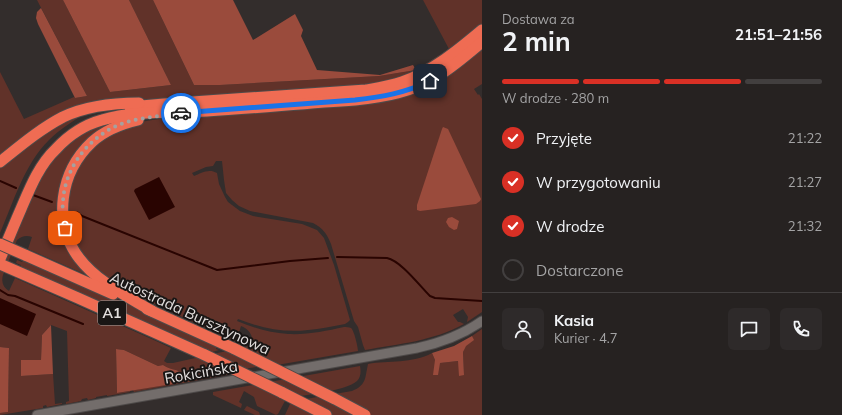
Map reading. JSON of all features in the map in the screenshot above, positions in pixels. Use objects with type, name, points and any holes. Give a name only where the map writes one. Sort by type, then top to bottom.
[{"type":"highway","points":[[0,240],[34,164],[48,145],[63,132],[85,119],[123,108],[366,90],[391,86],[432,68],[454,53],[482,30]]},
{"type":"highway","points":[[152,311],[98,277],[77,256],[67,236],[63,216],[63,200],[66,182],[73,166],[81,154],[93,141],[110,129],[123,124],[156,116],[378,98],[393,95],[414,88],[438,76],[457,63],[482,42]]},
{"type":"highway","points":[[0,162],[36,134],[50,125],[73,114],[91,108],[128,103],[164,104]]},
{"type":"highway","points":[[0,259],[35,178],[52,152],[71,136],[100,120],[118,116],[158,112],[206,111]]},
{"type":"highway","name":"Autostrada Bursztynowa","points":[[0,244],[235,349],[365,415]]},
{"type":"highway","name":"A1","points":[[0,264],[143,326],[326,415]]},
{"type":"main road","name":"Rokicińska","points":[[37,415],[432,345],[464,332],[482,321]]},
{"type":"shaded area","points":[[37,0],[63,0],[110,92],[171,85],[129,0],[153,0],[194,85],[220,85],[379,76],[416,70],[449,49],[423,0],[482,0],[482,24],[444,56],[411,75],[371,85],[93,104],[0,156],[0,72],[24,119],[74,97],[87,96]]},
{"type":"shaded area","points":[[63,0],[129,0],[171,85],[110,92]]},
{"type":"shaded area","points":[[153,0],[233,0],[253,40],[295,14],[303,30],[301,36],[317,70],[380,75],[413,65],[416,70],[379,76],[220,85],[194,85]]},
{"type":"shaded area","points":[[41,8],[87,96],[75,98],[38,24],[36,18],[37,12]]},
{"type":"shaded area","points":[[482,47],[482,84],[474,89],[482,99],[482,312],[467,322],[468,317],[463,309],[453,315],[458,322],[464,324],[452,330],[416,341],[365,350],[358,327],[354,321],[328,237],[313,223],[250,211],[239,206],[226,193],[222,161],[216,161],[213,166],[206,167],[192,173],[194,176],[208,171],[217,173],[219,184],[228,202],[240,211],[253,216],[302,224],[317,230],[324,238],[334,265],[350,320],[345,324],[299,331],[273,329],[238,319],[237,321],[262,330],[288,334],[309,333],[349,327],[351,328],[357,342],[358,351],[271,366],[248,368],[226,375],[134,392],[133,390],[190,381],[178,371],[163,365],[158,366],[124,350],[116,349],[117,393],[130,392],[96,397],[88,400],[87,398],[82,399],[81,401],[66,404],[66,402],[69,401],[67,331],[51,325],[42,335],[41,360],[21,360],[21,376],[53,374],[55,404],[62,404],[47,407],[46,405],[43,406],[43,408],[0,415],[0,413],[8,412],[9,348],[0,347],[0,267],[42,172],[52,158],[74,137],[100,125],[127,119],[102,131],[84,146],[68,171],[63,185],[60,199],[62,229],[73,257],[89,276],[28,249],[32,237],[26,236],[17,240],[3,275],[3,284],[9,291],[15,278],[156,341],[171,348],[164,361],[167,363],[173,363],[249,346],[252,342],[252,336],[249,331],[241,326],[236,342],[126,291],[102,277],[95,271],[82,256],[73,239],[68,220],[67,201],[70,183],[77,165],[88,150],[104,137],[120,128],[146,121],[174,117],[372,102],[394,98],[415,91],[436,81],[459,66]]},
{"type":"shaded area","points":[[86,113],[58,132],[40,150],[20,184],[0,233],[0,166],[56,125]]},
{"type":"shaded area","points":[[443,127],[448,129],[481,199],[476,204],[420,211],[417,210],[417,205]]},
{"type":"shaded area","points":[[159,177],[175,207],[149,220],[134,191],[135,189]]},
{"type":"shaded area","points":[[452,217],[459,221],[457,229],[454,230],[449,227],[446,222],[448,218]]},
{"type":"shaded area","points":[[24,259],[217,345],[216,349],[219,350],[209,353],[19,268],[21,265],[16,263],[17,260],[22,262]]},
{"type":"shaded area","points":[[0,298],[36,314],[27,336],[0,324]]},
{"type":"shaded area","points":[[51,325],[53,374],[21,376],[21,360],[41,360],[42,335]]},
{"type":"shaded area","points":[[482,329],[482,415],[285,415],[290,404],[294,401],[357,389],[366,377],[368,364],[417,359],[432,353],[435,360],[439,363],[458,361],[464,375],[463,352],[465,346],[473,340],[472,336]]},
{"type":"shaded area","points":[[472,336],[474,340],[466,346],[463,352],[464,375],[459,376],[458,361],[440,363],[438,375],[433,375],[435,360],[432,353],[454,346]]},
{"type":"shaded area","points":[[0,347],[9,348],[8,412],[0,413]]},
{"type":"shaded area","points":[[116,349],[124,350],[158,366],[163,365],[178,371],[191,381],[117,393]]},
{"type":"shaded area","points":[[360,366],[361,372],[359,378],[352,384],[335,390],[288,398],[276,415],[257,406],[254,397],[244,391],[239,402],[242,404],[241,408],[213,395],[213,392]]},
{"type":"shaded area","points":[[247,406],[259,412],[260,415],[255,415],[244,410]]},
{"type":"waterway","points":[[0,181],[16,188]]},
{"type":"waterway","points":[[33,195],[52,202]]},
{"type":"waterway","points":[[77,212],[82,216],[217,270],[328,258]]},
{"type":"waterway","points":[[337,257],[387,258],[404,268],[430,296],[435,298],[482,301]]},
{"type":"waterway","points":[[0,290],[8,295],[15,296],[83,324]]},
{"type":"way so far","points":[[65,228],[63,200],[66,182],[73,166],[81,154],[93,141],[110,129],[123,124],[156,116],[181,113]]},
{"type":"route","points":[[181,113],[378,98],[414,88],[430,81]]}]
